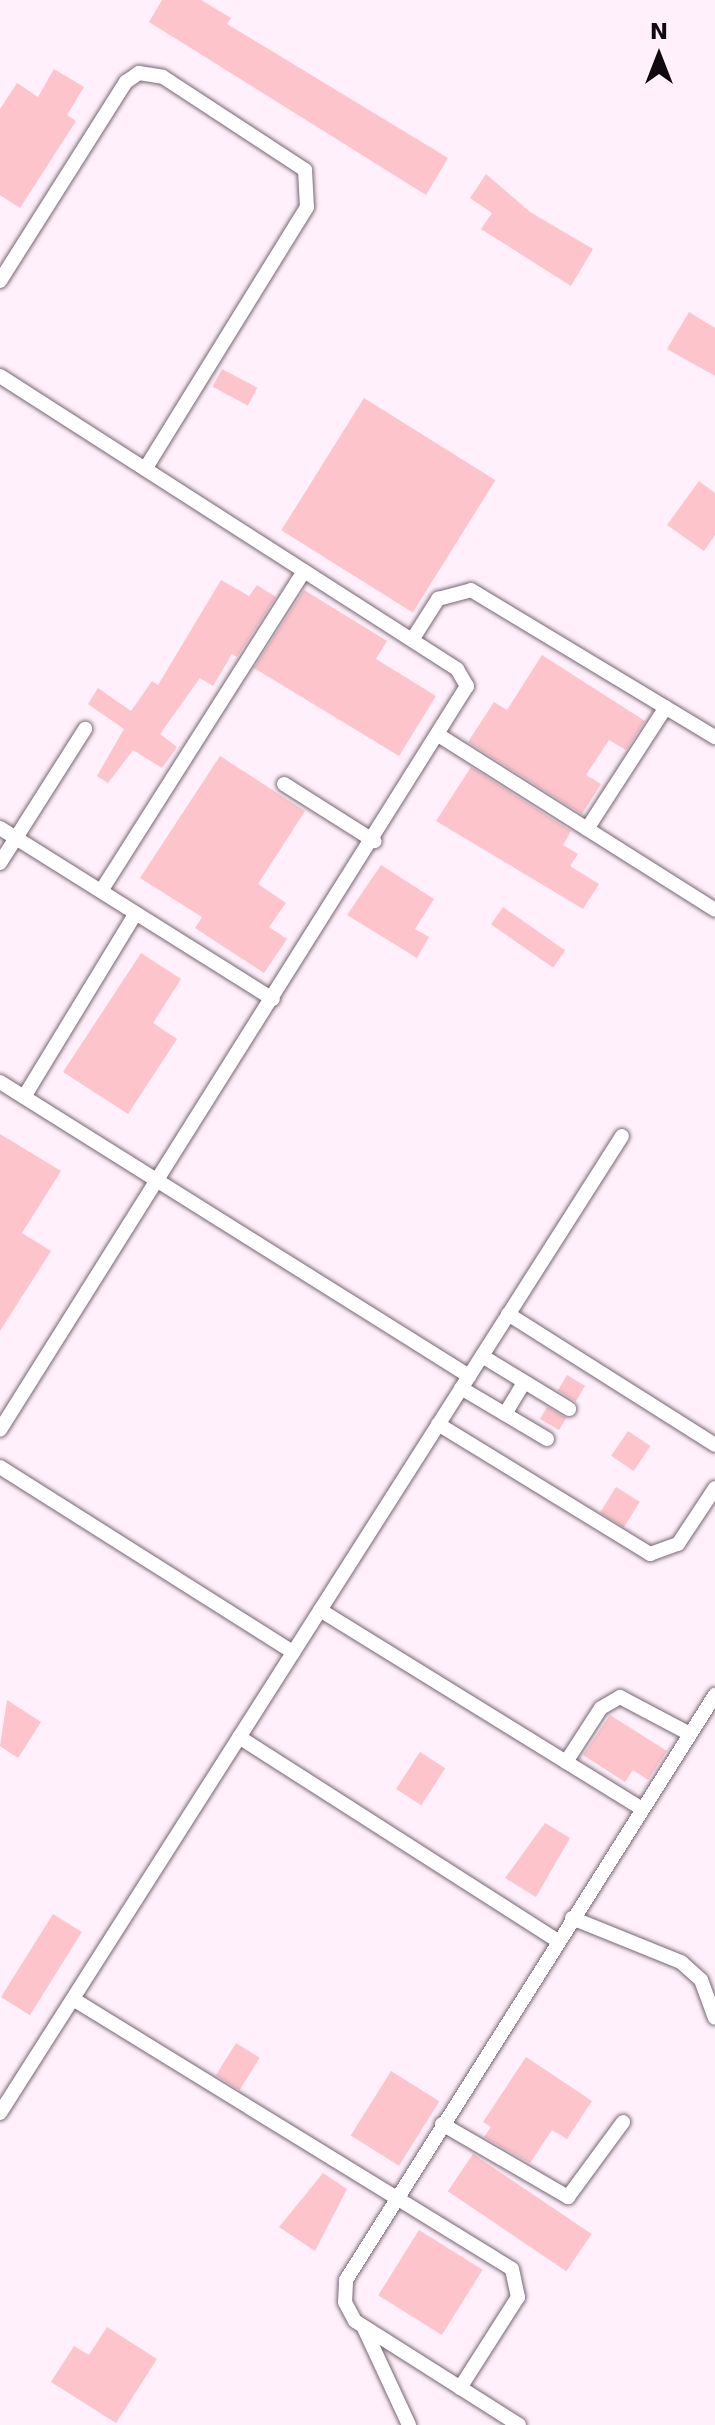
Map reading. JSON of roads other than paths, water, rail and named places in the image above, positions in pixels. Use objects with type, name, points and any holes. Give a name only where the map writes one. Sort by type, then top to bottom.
[{"type":"lane","points":[[0,281],[126,82],[139,73],[163,77],[305,170],[307,207],[145,469]]},
{"type":"lane","points":[[0,376],[457,669],[467,686],[440,736],[0,1430]]},
{"type":"lane","points":[[101,891],[304,571]]},
{"type":"lane","points":[[412,640],[438,599],[471,590],[715,737]]},
{"type":"lane","points":[[587,829],[666,707]]},
{"type":"lane","points":[[0,863],[85,729]]},
{"type":"lane","points":[[440,736],[715,910]]},
{"type":"lane","points":[[284,784],[374,841]]},
{"type":"lane","points":[[0,828],[273,999]]},
{"type":"lane","points":[[24,1097],[136,913]]},
{"type":"lane","points":[[0,1082],[158,1181],[547,1439]]},
{"type":"lane","points":[[0,2113],[622,1136]]},
{"type":"lane","points":[[508,1314],[715,1445]]},
{"type":"lane","points":[[482,1356],[569,1409]]},
{"type":"lane","points":[[505,1414],[524,1382]]},
{"type":"lane","points":[[438,1424],[650,1554],[678,1544],[715,1488]]},
{"type":"lane","points":[[0,1467],[293,1652]]},
{"type":"lane","points":[[320,1610],[642,1809]]},
{"type":"lane","points":[[519,2425],[364,2328],[349,2312],[346,2280],[557,1940],[715,1695]]},
{"type":"lane","points":[[566,1762],[601,1708],[620,1697],[690,1734]]},
{"type":"lane","points":[[239,1737],[557,1940]]},
{"type":"lane","points":[[572,1918],[681,1962],[701,1980],[715,2018]]},
{"type":"lane","points":[[73,1999],[512,2269],[520,2283],[518,2297],[460,2388]]},
{"type":"lane","points":[[442,2124],[568,2197],[623,2122]]},
{"type":"lane","points":[[364,2328],[409,2425]]}]
